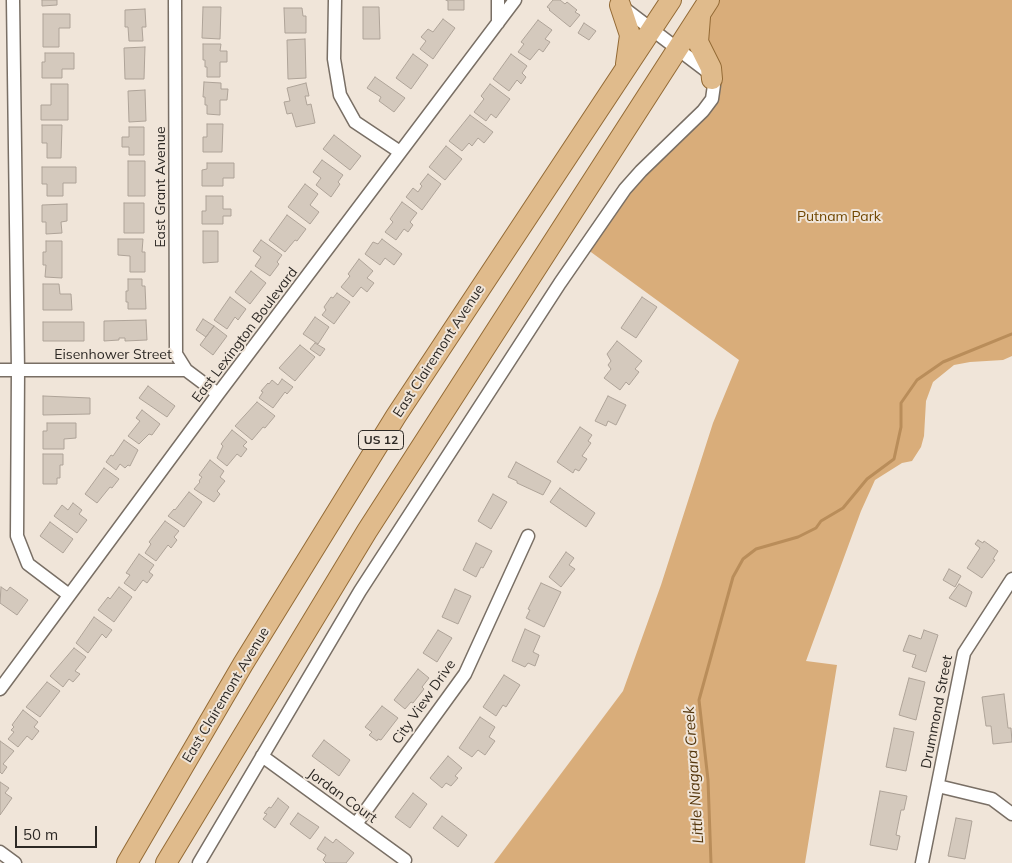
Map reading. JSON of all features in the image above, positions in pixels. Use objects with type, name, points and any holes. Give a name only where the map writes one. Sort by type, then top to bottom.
[{"type":"main road","name":"East Clairemont Avenue","points":[[127,863],[243,664],[396,416],[670,0]]},
{"type":"main road","points":[[617,3],[630,35],[626,68]]},
{"type":"main road","points":[[705,6],[698,42],[710,68],[712,79]]},
{"type":"main road","name":"US 12","points":[[166,863],[367,531],[705,6]]},
{"type":"street","points":[[13,0],[18,370],[17,536],[28,564],[69,596]]},
{"type":"street","name":"East Grant Avenue","points":[[175,0],[176,354],[186,370]]},
{"type":"street","points":[[335,0],[334,60],[340,95],[355,122],[400,152]]},
{"type":"street","points":[[498,0],[498,23]]},
{"type":"street","name":"East Lexington Boulevard","points":[[0,689],[218,394],[515,0]]},
{"type":"street","points":[[199,863],[332,638],[404,521],[560,283],[625,189],[708,105],[714,92],[712,79],[708,72],[617,3]]},
{"type":"street","name":"Eisenhower Street","points":[[0,370],[186,370],[218,394]]},
{"type":"street","name":"City View Drive","points":[[356,824],[464,674],[528,536]]},
{"type":"street","name":"Drummond Street","points":[[922,863],[964,653],[1012,579]]},
{"type":"street","name":"Jordan Court","points":[[262,756],[405,860]]},
{"type":"street","points":[[938,786],[992,799],[1012,814]]},
{"type":"street","points":[[0,852],[15,863]]},
{"type":"green space","name":"Putnam Park","points":[[710,0],[1012,0],[1012,356],[1003,360],[954,365],[933,382],[926,401],[924,436],[921,447],[912,461],[902,463],[875,480],[861,511],[806,661],[837,665],[805,863],[494,863],[623,691],[661,585],[713,423],[739,360],[584,247],[609,210],[712,99],[698,42]]},
{"type":"building","points":[[42,0],[57,0],[57,5],[42,6]]},
{"type":"building","points":[[446,0],[464,0],[464,10],[448,10],[448,1]]},
{"type":"building","points":[[553,0],[560,0],[565,4],[567,2],[577,10],[575,12],[580,15],[570,27],[547,7]]},
{"type":"building","points":[[203,7],[221,7],[220,39],[202,38]]},
{"type":"building","points":[[363,7],[379,7],[380,39],[363,39]]},
{"type":"building","points":[[284,8],[302,8],[303,16],[306,16],[306,33],[285,33]]},
{"type":"building","points":[[145,9],[146,27],[142,27],[143,41],[129,41],[128,27],[125,27],[125,10]]},
{"type":"building","points":[[43,14],[70,14],[70,28],[59,28],[59,47],[43,47]]},
{"type":"building","points":[[443,19],[455,28],[433,59],[420,49],[426,41],[421,37],[428,29],[433,32]]},
{"type":"building","points":[[538,20],[552,30],[545,39],[550,42],[543,52],[539,49],[530,60],[518,52],[524,44],[521,42]]},
{"type":"building","points":[[584,23],[596,31],[589,40],[578,33]]},
{"type":"building","points":[[305,39],[306,78],[288,79],[287,40]]},
{"type":"building","points":[[203,44],[221,44],[220,51],[227,51],[227,62],[220,62],[220,77],[207,77],[207,67],[205,67],[205,60],[203,60]]},
{"type":"building","points":[[145,47],[144,79],[125,79],[124,48]]},
{"type":"building","points":[[45,53],[74,53],[74,69],[62,69],[62,78],[42,78],[42,62],[45,62]]},
{"type":"building","points":[[413,54],[428,65],[411,89],[396,78]]},
{"type":"building","points":[[511,54],[527,66],[522,73],[526,77],[521,84],[517,80],[509,91],[493,79]]},
{"type":"building","points":[[375,77],[405,98],[394,112],[379,101],[381,97],[367,88]]},
{"type":"building","points":[[204,82],[221,83],[221,89],[228,89],[227,100],[220,100],[220,115],[207,114],[207,105],[205,105],[205,97],[203,97]]},
{"type":"building","points":[[306,83],[309,96],[305,96],[307,105],[311,104],[315,123],[296,127],[292,113],[287,114],[284,102],[290,101],[287,88]]},
{"type":"building","points":[[51,84],[68,84],[68,120],[41,120],[41,105],[51,105]]},
{"type":"building","points":[[490,84],[510,99],[496,118],[491,114],[486,121],[474,112],[484,99],[481,96]]},
{"type":"building","points":[[145,90],[146,121],[129,122],[128,91]]},
{"type":"building","points":[[470,115],[493,132],[484,143],[478,138],[472,146],[469,143],[462,151],[449,141]]},
{"type":"building","points":[[207,124],[223,124],[222,152],[203,152],[203,137],[207,137]]},
{"type":"building","points":[[42,125],[62,125],[61,158],[47,158],[47,143],[42,143]]},
{"type":"building","points":[[129,127],[144,127],[144,155],[129,155],[129,147],[122,147],[122,137],[129,137]]},
{"type":"building","points":[[334,135],[361,156],[350,170],[323,149]]},
{"type":"building","points":[[446,146],[462,159],[445,180],[429,167]]},
{"type":"building","points":[[322,160],[343,175],[338,182],[340,184],[331,197],[316,185],[321,178],[313,172]]},
{"type":"building","points":[[128,161],[145,161],[145,196],[128,196]]},
{"type":"building","points":[[207,163],[234,163],[234,178],[223,178],[223,186],[202,186],[202,170],[207,169]]},
{"type":"building","points":[[42,167],[76,167],[76,183],[63,183],[63,196],[47,196],[47,184],[42,184]]},
{"type":"building","points":[[428,174],[441,184],[422,210],[406,197],[413,188],[418,192],[422,186],[420,184]]},
{"type":"building","points":[[305,184],[318,194],[310,205],[319,212],[310,224],[288,207]]},
{"type":"building","points":[[206,196],[223,196],[223,209],[231,209],[231,216],[223,216],[223,224],[202,224],[202,211],[206,211]]},
{"type":"building","points":[[402,202],[417,213],[410,222],[413,225],[408,232],[404,229],[396,240],[385,232],[393,222],[390,219]]},
{"type":"building","points":[[124,203],[144,203],[144,233],[124,233]]},
{"type":"building","points":[[67,204],[67,221],[61,222],[62,233],[46,234],[46,222],[42,222],[42,205]]},
{"type":"building","points":[[287,215],[306,229],[285,252],[269,240]]},
{"type":"building","points":[[203,231],[218,231],[218,262],[203,263]]},
{"type":"building","points":[[118,239],[143,239],[142,252],[145,252],[145,272],[130,272],[130,256],[118,255]]},
{"type":"building","points":[[382,239],[402,254],[394,265],[385,258],[380,265],[365,254],[373,242],[378,244]]},
{"type":"building","points":[[261,240],[282,255],[277,262],[279,264],[270,276],[255,266],[261,257],[253,251]]},
{"type":"building","points":[[46,241],[62,241],[62,278],[45,277],[46,265],[43,265],[43,252],[46,252]]},
{"type":"building","points":[[359,259],[373,271],[367,278],[374,283],[367,292],[361,287],[353,297],[341,287],[350,276],[348,274]]},
{"type":"building","points":[[251,271],[266,283],[250,304],[235,292]]},
{"type":"building","points":[[128,279],[142,279],[142,286],[145,286],[146,309],[128,309],[126,291],[128,291]]},
{"type":"building","points":[[43,284],[59,284],[60,294],[71,294],[72,310],[43,310]]},
{"type":"building","points":[[337,293],[350,302],[334,324],[322,315],[326,310],[324,307],[331,297],[333,298]]},
{"type":"building","points":[[230,297],[246,309],[238,320],[235,317],[227,329],[214,320]]},
{"type":"building","points":[[642,297],[657,307],[636,338],[621,328]]},
{"type":"building","points":[[315,317],[329,327],[318,344],[303,334]]},
{"type":"building","points":[[203,319],[214,326],[206,337],[196,330]]},
{"type":"building","points":[[146,320],[147,340],[125,341],[125,338],[119,338],[119,340],[104,341],[104,321]]},
{"type":"building","points":[[43,322],[84,322],[84,341],[43,341]]},
{"type":"building","points":[[214,326],[227,336],[213,355],[200,345]]},
{"type":"building","points":[[617,341],[642,361],[635,369],[639,372],[629,385],[626,382],[620,390],[604,378],[611,369],[608,365],[611,361],[607,354]]},
{"type":"building","points":[[315,343],[325,349],[320,356],[310,349]]},
{"type":"building","points":[[300,345],[315,357],[295,381],[279,368]]},
{"type":"building","points":[[282,379],[293,387],[287,394],[285,392],[273,408],[259,398],[263,392],[261,391],[272,380],[278,385]]},
{"type":"building","points":[[148,386],[175,406],[167,417],[139,398]]},
{"type":"building","points":[[43,396],[90,398],[90,414],[43,415]]},
{"type":"building","points":[[608,396],[626,405],[616,425],[608,421],[606,426],[595,421]]},
{"type":"building","points":[[257,402],[275,416],[252,440],[235,426]]},
{"type":"building","points":[[142,410],[160,424],[152,435],[149,434],[139,444],[128,436],[140,421],[136,418]]},
{"type":"building","points":[[47,423],[76,423],[76,438],[64,439],[64,449],[43,449],[43,431],[47,431]]},
{"type":"building","points":[[580,427],[592,435],[588,441],[591,443],[582,456],[587,459],[579,471],[575,469],[573,473],[557,462]]},
{"type":"building","points":[[232,430],[247,442],[243,446],[247,449],[241,457],[237,454],[227,466],[217,458],[223,446],[221,444]]},
{"type":"building","points":[[124,440],[138,450],[130,466],[128,465],[125,468],[120,464],[116,470],[106,462],[111,455],[113,456]]},
{"type":"building","points":[[43,454],[63,454],[63,465],[60,465],[60,478],[57,478],[57,484],[43,484]]},
{"type":"building","points":[[210,460],[224,471],[220,477],[225,481],[217,491],[220,494],[214,502],[194,489],[202,477],[199,475]]},
{"type":"building","points":[[516,462],[551,481],[543,495],[508,477]]},
{"type":"building","points":[[104,468],[119,479],[97,503],[85,494]]},
{"type":"building","points":[[560,488],[595,513],[586,527],[550,502]]},
{"type":"building","points":[[189,492],[202,502],[184,527],[168,516]]},
{"type":"building","points":[[493,494],[507,502],[491,529],[478,521]]},
{"type":"building","points":[[73,503],[82,510],[79,514],[87,520],[77,533],[54,516],[62,505],[68,510]]},
{"type":"building","points":[[165,521],[179,531],[174,537],[177,540],[171,548],[168,545],[156,561],[145,553],[151,544],[149,542]]},
{"type":"building","points":[[50,522],[73,539],[63,553],[40,536]]},
{"type":"building","points":[[978,540],[983,543],[984,541],[998,551],[993,559],[995,560],[982,578],[967,568],[980,548],[975,544]]},
{"type":"building","points":[[476,543],[492,551],[476,577],[463,570]]},
{"type":"building","points":[[566,552],[574,558],[569,565],[575,569],[561,587],[549,577]]},
{"type":"building","points":[[139,554],[154,565],[149,572],[153,575],[147,583],[143,580],[135,591],[124,583],[130,575],[126,573]]},
{"type":"building","points":[[949,569],[961,576],[955,587],[943,580]]},
{"type":"building","points":[[541,583],[561,592],[544,627],[526,618],[530,610],[528,609]]},
{"type":"building","points":[[959,584],[972,592],[966,607],[949,598]]},
{"type":"building","points":[[1,587],[7,591],[10,587],[28,600],[17,615],[0,603]]},
{"type":"building","points":[[119,587],[132,597],[114,622],[98,610]]},
{"type":"building","points":[[455,589],[471,596],[458,624],[442,617]]},
{"type":"building","points":[[94,617],[112,630],[106,638],[102,634],[88,653],[76,643]]},
{"type":"building","points":[[525,629],[540,636],[533,652],[539,655],[535,666],[528,663],[525,667],[512,661]]},
{"type":"building","points":[[438,630],[452,638],[437,662],[423,653]]},
{"type":"building","points":[[924,630],[938,635],[926,672],[912,667],[916,655],[903,651],[909,635],[921,639]]},
{"type":"building","points":[[74,648],[86,657],[75,671],[80,674],[73,682],[69,679],[63,687],[50,676]]},
{"type":"building","points":[[418,669],[429,678],[422,687],[424,689],[413,703],[411,702],[405,709],[394,700]]},
{"type":"building","points":[[504,675],[520,685],[506,707],[503,705],[496,716],[483,707]]},
{"type":"building","points":[[909,678],[925,682],[916,720],[899,715]]},
{"type":"building","points":[[47,682],[60,691],[40,717],[26,707]]},
{"type":"building","points":[[1004,694],[1008,728],[1011,728],[1012,742],[993,744],[991,726],[986,726],[982,697]]},
{"type":"building","points":[[382,706],[398,718],[381,740],[378,739],[377,741],[369,735],[372,732],[365,727]]},
{"type":"building","points":[[23,710],[38,722],[34,727],[39,731],[32,740],[27,736],[18,747],[8,739],[14,732],[11,730],[14,727],[12,725]]},
{"type":"building","points":[[480,717],[495,727],[489,737],[495,741],[485,755],[478,750],[472,757],[459,748]]},
{"type":"building","points":[[894,728],[914,732],[906,771],[886,767]]},
{"type":"building","points":[[324,740],[350,760],[339,776],[312,756]]},
{"type":"building","points":[[0,741],[14,751],[3,764],[7,767],[2,774],[0,772]]},
{"type":"building","points":[[448,756],[462,768],[455,776],[458,778],[451,786],[446,783],[442,788],[430,778]]},
{"type":"building","points":[[0,782],[9,788],[5,793],[12,798],[0,815]]},
{"type":"building","points":[[880,791],[907,796],[904,810],[901,810],[896,835],[900,836],[897,850],[870,845]]},
{"type":"building","points":[[413,793],[427,804],[410,828],[395,817]]},
{"type":"building","points":[[278,798],[289,807],[275,828],[263,819],[267,814],[264,813],[269,807],[271,808]]},
{"type":"building","points":[[298,813],[319,827],[310,839],[290,824]]},
{"type":"building","points":[[442,816],[467,835],[458,847],[433,828]]},
{"type":"building","points":[[956,818],[972,821],[965,859],[948,856]]},
{"type":"building","points":[[325,837],[333,843],[336,839],[354,853],[346,863],[326,863],[323,860],[326,855],[317,849]]},
{"type":"waterway","name":"Little Niagara Creek","points":[[711,863],[708,780],[699,700],[733,577],[743,559],[756,549],[798,537],[816,528],[821,521],[843,508],[867,479],[894,459],[901,427],[901,403],[917,380],[943,362],[1012,334]]}]
